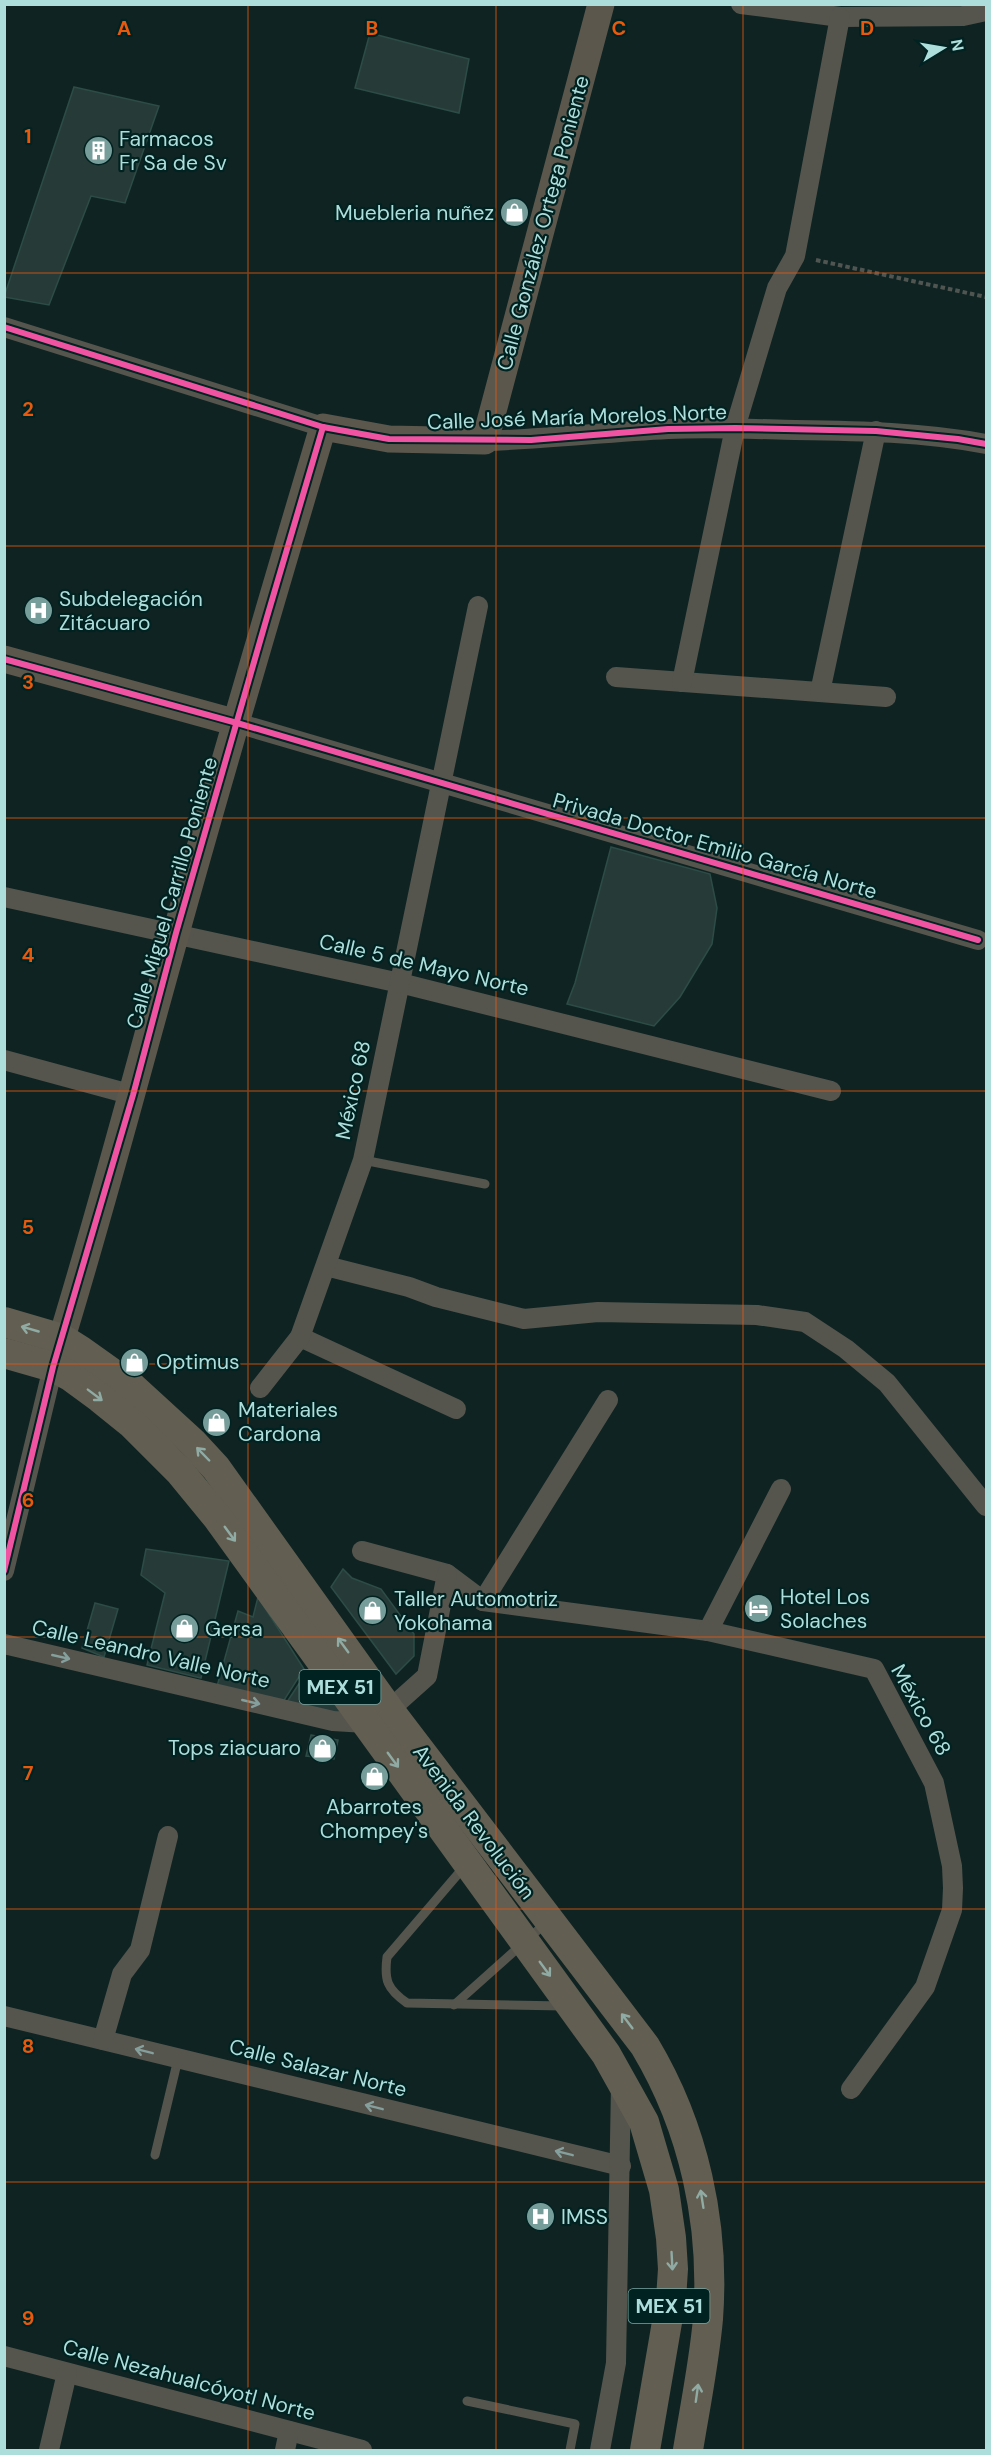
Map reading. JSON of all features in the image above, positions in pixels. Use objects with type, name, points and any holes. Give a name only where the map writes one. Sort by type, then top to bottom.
[{"type":"main road","name":"Avenida Revolución","points":[[4,1322],[62,1339],[133,1389],[192,1442],[216,1468],[377,1716]]},
{"type":"main road","name":"Avenida Revolución","points":[[4,1353],[53,1367],[70,1376],[131,1423],[180,1472],[377,1716],[478,1851],[525,1940],[606,2054],[644,2122],[657,2162],[668,2214],[673,2269],[645,2451]]},
{"type":"main road","name":"Avenida Revolución","points":[[478,1851],[549,1920],[645,2046],[684,2128],[693,2158],[706,2225],[710,2284],[708,2321],[688,2451]]},
{"type":"street","name":"Calle González Ortega Poniente","points":[[485,441],[601,4]]},
{"type":"street","points":[[741,4],[840,17],[963,16],[987,11]]},
{"type":"street","points":[[682,682],[735,428],[777,288],[795,256],[840,17]]},
{"type":"street","name":"Calle José María Morelos Norte","points":[[4,327],[323,427],[389,439],[531,440],[668,429],[735,428],[876,431],[987,444]]},
{"type":"street","name":"Calle Miguel Carrillo Poniente","points":[[53,1367],[323,427]]},
{"type":"street","points":[[820,692],[876,431]]},
{"type":"street","name":"México 68","points":[[260,1388],[300,1337],[363,1160],[478,606]]},
{"type":"street","points":[[4,659],[237,723]]},
{"type":"street","points":[[616,677],[886,697]]},
{"type":"street","name":"Privada Doctor Emilio García Norte","points":[[237,723],[978,940]]},
{"type":"street","name":"Calle 5 de Mayo Norte","points":[[4,897],[400,983],[831,1091]]},
{"type":"street","points":[[4,1060],[133,1095]]},
{"type":"street","points":[[326,1266],[409,1287],[436,1297],[524,1318],[598,1312],[757,1315],[805,1322],[846,1348],[887,1383],[987,1506]]},
{"type":"street","points":[[300,1337],[456,1409]]},
{"type":"street","points":[[4,1571],[53,1367]]},
{"type":"street","points":[[483,1601],[608,1400]]},
{"type":"street","points":[[708,1631],[781,1489]]},
{"type":"street","name":"México 68","points":[[362,1551],[447,1574],[483,1601],[708,1631],[874,1669],[934,1783],[952,1866],[952,1910],[925,1987],[851,2089]]},
{"type":"street","points":[[377,1716],[427,1676],[447,1574]]},
{"type":"street","name":"Calle Leandro Valle Norte","points":[[4,1644],[333,1721],[377,1716]]},
{"type":"street","points":[[103,2040],[122,1974],[140,1950],[168,1836]]},
{"type":"street","name":"Calle Salazar Norte","points":[[4,2016],[621,2166]]},
{"type":"street","points":[[600,2451],[616,2363],[621,2080]]},
{"type":"street","name":"Calle Nezahualcóyotl Norte","points":[[4,2356],[67,2373],[287,2441],[362,2451]]},
{"type":"street","points":[[49,2451],[67,2373]]},
{"type":"lane","points":[[363,1160],[485,1184]]},
{"type":"lane","points":[[478,1851],[387,1957],[385,1974],[392,1993],[407,2003],[572,2006]]},
{"type":"lane","points":[[454,2005],[549,1920]]},
{"type":"lane","points":[[155,2155],[178,2059]]},
{"type":"lane","points":[[467,2401],[575,2424],[570,2451]]},
{"type":"path","points":[[795,256],[987,297]]},
{"type":"building","points":[[370,33],[469,59],[459,113],[355,88]]},
{"type":"building","name":"Farmacos Fr Sa de Sv","points":[[74,87],[159,106],[125,203],[91,196],[49,305],[4,297]]},
{"type":"building","points":[[611,847],[710,874],[717,908],[712,944],[680,997],[654,1026],[567,1004],[575,983]]},
{"type":"building","name":"Gersa","points":[[146,1549],[229,1561],[201,1678],[147,1665],[165,1593],[141,1575]]},
{"type":"building","name":"Taller Automotriz Yokohama","points":[[343,1569],[352,1578],[381,1589],[414,1634],[414,1656],[396,1674],[331,1587]]},
{"type":"building","name":"Gersa","points":[[258,1597],[304,1669],[281,1705],[216,1690],[238,1611],[253,1617]]},
{"type":"building","points":[[95,1603],[118,1609],[104,1657],[82,1648]]},
{"type":"building","points":[[308,1670],[355,1715],[285,1705]]},
{"type":"building","name":"Tops ziacuaro","points":[[311,1735],[338,1740],[334,1759],[306,1756]]},
{"type":"cycle path","points":[[4,327],[323,427],[389,439],[531,440],[668,429],[735,428],[876,431],[986,444]]},
{"type":"cycle path","points":[[4,1571],[53,1367],[323,427]]},
{"type":"cycle path","points":[[4,659],[237,723],[978,940]]},
{"type":"place","name":"Farmacos Fr Sa de Sv","points":[[98,151]]},
{"type":"place","name":"Muebleria nuñez","points":[[515,213]]},
{"type":"place","name":"Subdelegación Zitácuaro","points":[[38,611]]},
{"type":"place","name":"Optimus","points":[[135,1362]]},
{"type":"place","name":"Materiales Cardona","points":[[217,1422]]},
{"type":"place","name":"Hotel Los Solaches","points":[[759,1609]]},
{"type":"place","name":"Taller Automotriz Yokohama","points":[[373,1611]]},
{"type":"place","name":"Gersa","points":[[184,1629]]},
{"type":"place","name":"Tops ziacuaro","points":[[322,1748]]},
{"type":"place","name":"Abarrotes Chompey's","points":[[374,1776]]},
{"type":"place","name":"IMSS","points":[[540,2217]]}]
